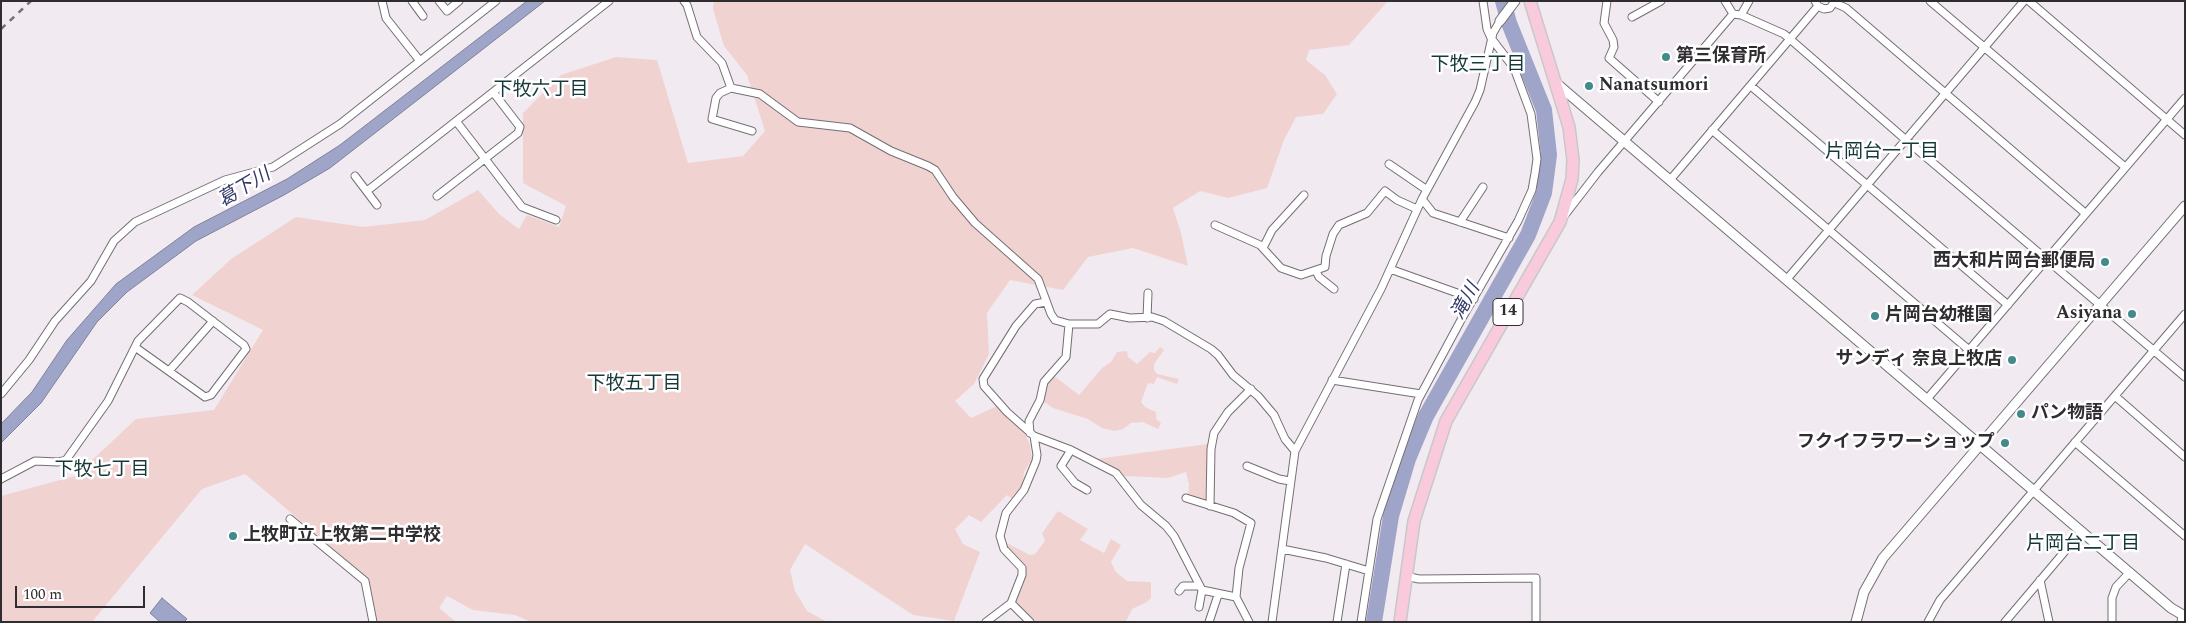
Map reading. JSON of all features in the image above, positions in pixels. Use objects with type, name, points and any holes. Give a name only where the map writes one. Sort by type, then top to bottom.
[{"type":"main road","name":"14","points":[[1400,622],[1414,522],[1446,421],[1560,222],[1572,179],[1573,160],[1569,127],[1530,1]]},
{"type":"street","points":[[382,1],[386,18],[420,61]]},
{"type":"street","points":[[412,1],[423,16]]},
{"type":"street","points":[[439,1],[447,11],[459,1]]},
{"type":"street","points":[[1,394],[29,360],[55,322],[91,281],[114,241],[135,222],[225,180],[273,167],[340,124],[496,1]]},
{"type":"street","points":[[367,191],[609,1]]},
{"type":"street","points":[[684,1],[697,36],[722,63],[732,88]]},
{"type":"street","points":[[1360,622],[1377,518],[1421,394],[1461,320],[1509,238],[1532,190],[1537,159],[1531,114],[1520,80],[1492,38],[1484,14],[1483,1]]},
{"type":"street","points":[[1272,622],[1295,451],[1390,269],[1417,208],[1480,90],[1492,38],[1500,21],[1515,1]]},
{"type":"street","points":[[1607,1],[1604,23],[1613,40],[1614,47],[1609,58],[1659,102]]},
{"type":"street","points":[[1632,17],[1661,1]]},
{"type":"street","points":[[1724,1],[1737,14],[1784,34],[2185,377]]},
{"type":"street","points":[[1560,222],[1625,141],[1749,1]]},
{"type":"street","points":[[1930,1],[2124,167]]},
{"type":"street","points":[[1787,279],[2024,1]]},
{"type":"street","points":[[2029,1],[2185,135]]},
{"type":"street","points":[[1670,180],[1790,39],[1816,4],[1824,9],[1830,8],[1835,2],[1846,8],[2085,213]]},
{"type":"street","points":[[1556,83],[2171,608],[2184,616]]},
{"type":"street","points":[[1751,86],[2008,305]]},
{"type":"street","points":[[752,131],[712,119],[716,98],[720,93],[732,88],[760,94],[798,122],[850,128],[891,151],[935,170],[953,197],[976,223],[1038,279],[1055,320],[1068,324],[1098,324],[1110,314],[1130,318],[1164,320],[1211,349],[1233,376],[1251,390],[1276,419],[1285,439],[1295,451]]},
{"type":"street","points":[[437,196],[518,133],[520,126],[493,92]]},
{"type":"street","points":[[1927,399],[2185,98]]},
{"type":"street","points":[[456,121],[522,207],[556,220]]},
{"type":"street","points":[[1712,130],[1969,350]]},
{"type":"street","points":[[1389,164],[1427,190]]},
{"type":"street","points":[[355,176],[377,205]]},
{"type":"street","points":[[1460,222],[1483,187]]},
{"type":"street","points":[[1215,225],[1263,248],[1281,268],[1301,275],[1325,267],[1326,256],[1333,234],[1339,225],[1367,213],[1373,208],[1385,190],[1397,200],[1417,208]]},
{"type":"street","points":[[1263,248],[1272,230],[1304,194]]},
{"type":"street","points":[[1422,199],[1433,213],[1509,238]]},
{"type":"street","points":[[1856,622],[1864,592],[1876,568],[2185,206]]},
{"type":"street","points":[[1390,269],[1474,299]]},
{"type":"street","points":[[1316,271],[1318,277],[1334,289]]},
{"type":"street","points":[[1147,318],[1148,293]]},
{"type":"street","points":[[1,480],[35,461],[58,462],[66,460],[108,401],[135,347],[138,341],[180,298],[213,321],[244,345],[246,349],[211,395],[204,397],[135,347]]},
{"type":"street","points":[[1046,302],[1035,304],[1016,326],[983,382],[1007,412],[1032,434],[1071,450],[1121,477],[1141,505],[1166,526],[1174,536],[1200,588],[1199,606]]},
{"type":"street","points":[[1928,622],[1940,600],[2185,314]]},
{"type":"street","points":[[169,371],[213,321]]},
{"type":"street","points":[[986,622],[1011,603],[1022,575],[1022,568],[1004,549],[1000,536],[1006,512],[1024,490],[1036,461],[1037,455],[1029,421],[1040,400],[1044,382],[1066,357],[1068,324]]},
{"type":"street","points":[[1332,380],[1421,394]]},
{"type":"street","points":[[1210,506],[1214,433],[1228,412],[1251,390]]},
{"type":"street","points":[[2115,396],[2185,457]]},
{"type":"street","points":[[2075,442],[2185,536]]},
{"type":"street","points":[[1071,450],[1061,466],[1075,483],[1087,490]]},
{"type":"street","points":[[1247,466],[1279,479],[1290,481]]},
{"type":"street","points":[[1186,498],[1234,513],[1251,523],[1239,568],[1236,598],[1249,622]]},
{"type":"street","points":[[290,518],[365,582],[373,622]]},
{"type":"street","points":[[2005,622],[2082,531]]},
{"type":"street","points":[[1282,549],[1369,571]]},
{"type":"street","points":[[1337,622],[1346,564]]},
{"type":"street","points":[[2112,622],[2110,610],[2112,598],[2116,587],[2130,572]]},
{"type":"street","points":[[1405,576],[1419,579],[1536,578],[1536,622]]},
{"type":"street","points":[[2040,580],[2049,622]]},
{"type":"street","points":[[1178,591],[1183,586],[1200,588],[1218,595],[1236,598]]},
{"type":"street","points":[[1209,622],[1218,595]]},
{"type":"street","points":[[1011,603],[1030,622]]},
{"type":"shaded area","points":[[714,1],[1388,1],[1349,45],[1309,50],[1306,60],[1325,75],[1337,94],[1323,114],[1296,117],[1284,140],[1267,188],[1228,198],[1200,191],[1173,208],[1188,266],[1133,248],[1088,257],[1063,290],[1010,280],[987,313],[989,354],[974,384],[955,401],[971,418],[997,406],[1024,431],[1030,445],[1032,459],[1024,472],[1023,485],[1012,499],[1007,495],[981,522],[969,515],[955,529],[963,544],[980,552],[954,621],[913,615],[805,544],[790,570],[795,591],[807,611],[827,622],[531,622],[515,615],[473,610],[447,596],[439,608],[456,622],[377,622],[367,577],[245,474],[202,489],[92,622],[1,622],[1,496],[75,476],[136,419],[214,410],[263,330],[192,295],[231,259],[296,217],[363,227],[425,220],[478,190],[499,214],[519,229],[527,215],[559,227],[566,206],[523,183],[523,113],[561,75],[616,57],[657,60],[688,163],[743,156],[765,131],[747,75],[724,46],[713,9]]},
{"type":"shaded area","points":[[1160,347],[1164,350],[1154,364],[1154,370],[1157,374],[1179,379],[1177,384],[1157,377],[1154,384],[1148,383],[1141,402],[1145,407],[1156,412],[1156,419],[1161,423],[1158,429],[1143,422],[1131,423],[1123,429],[1114,431],[1102,428],[1088,419],[1053,408],[1043,401],[1047,381],[1054,376],[1079,395],[1102,368],[1111,362],[1117,352],[1127,351],[1128,357],[1137,364],[1150,352],[1155,353]]},
{"type":"shaded area","points":[[1208,444],[1208,502],[1188,495],[1189,484],[1186,472],[1168,478],[1124,476],[1096,459]]},
{"type":"shaded area","points":[[1058,511],[1088,529],[1080,540],[1104,553],[1111,539],[1121,545],[1111,562],[1116,572],[1127,581],[1151,582],[1151,598],[1132,609],[1126,621],[1035,622],[1014,602],[1021,588],[1025,570],[1006,546],[1005,542],[1030,555],[1035,554],[1045,541],[1042,533]]},
{"type":"water","points":[[527,1],[545,1],[330,168],[284,195],[196,241],[127,292],[97,322],[41,403],[1,443],[1,424],[32,392],[67,340],[116,284],[194,227],[287,179],[340,145]]},
{"type":"water","points":[[162,598],[187,619],[184,622],[160,622],[150,613]]},
{"type":"waterway","name":"滝川","points":[[1374,622],[1391,516],[1408,459],[1426,416],[1528,235],[1544,193],[1549,155],[1544,110],[1509,23],[1503,1]]},
{"type":"railway","points":[[1,29],[31,1]]},
{"type":"place","name":"第三保育所","points":[[1666,57]]},
{"type":"place","name":"Nanatsumori","points":[[1589,86]]},
{"type":"place","name":"西大和片岡台郵便局","points":[[2105,262]]},
{"type":"place","name":"Asiyana","points":[[2132,314]]},
{"type":"place","name":"片岡台幼稚園","points":[[1875,316]]},
{"type":"place","name":"サンディ 奈良上牧店","points":[[2012,360]]},
{"type":"place","name":"パン物語","points":[[2021,414]]},
{"type":"place","name":"フクイフラワーショップ","points":[[2005,443]]},
{"type":"place","name":"上牧町立上牧第二中学校","points":[[233,536]]},
{"type":"district","name":"下牧三丁目","points":[[1478,66]]},
{"type":"district","name":"下牧六丁目","points":[[541,91]]},
{"type":"district","name":"片岡台一丁目","points":[[1882,153]]},
{"type":"district","name":"下牧五丁目","points":[[634,385]]},
{"type":"district","name":"下牧七丁目","points":[[102,471]]},
{"type":"district","name":"片岡台二丁目","points":[[2083,545]]},
{"type":"water label","name":"葛下川","points":[[245,189]]}]
